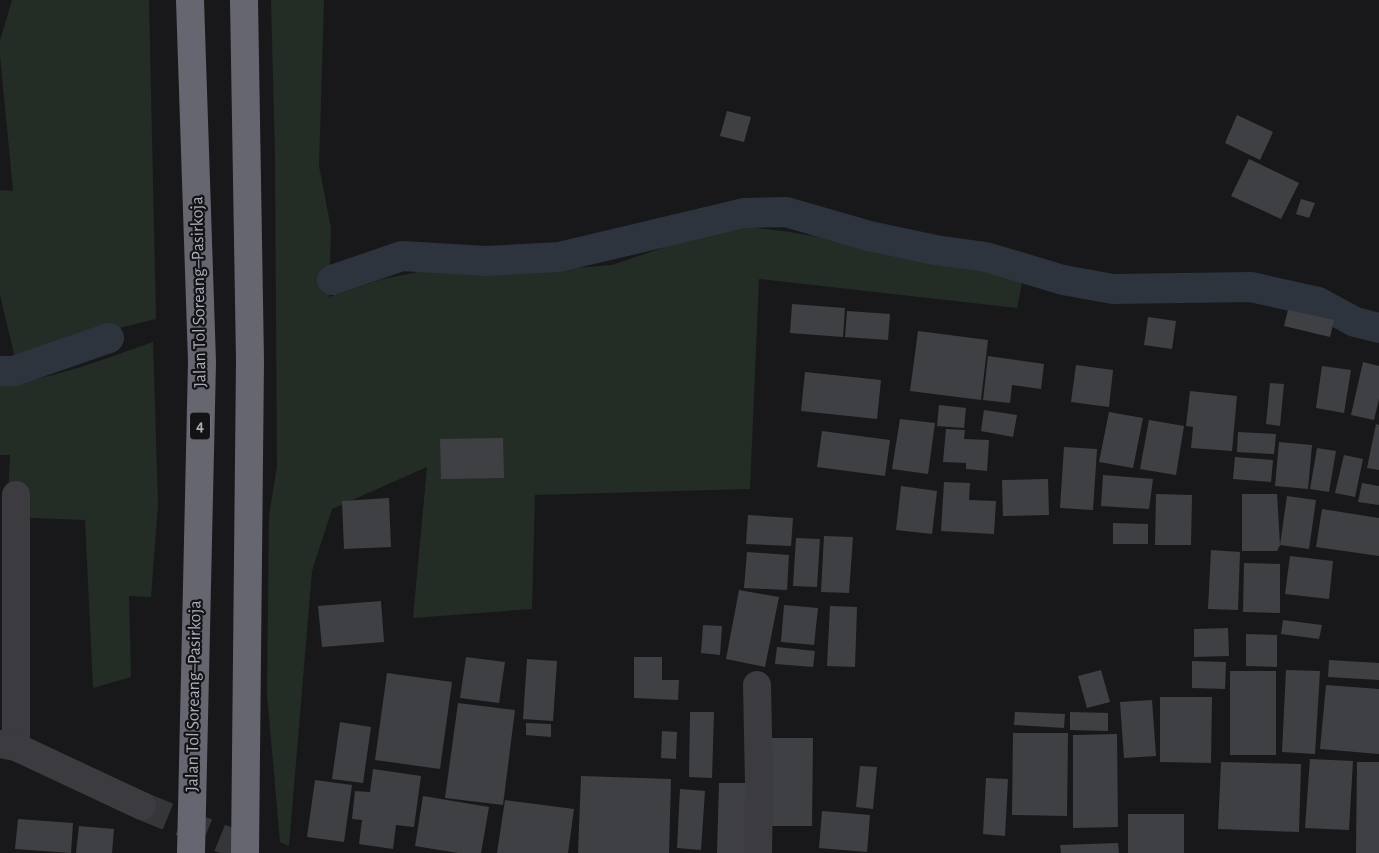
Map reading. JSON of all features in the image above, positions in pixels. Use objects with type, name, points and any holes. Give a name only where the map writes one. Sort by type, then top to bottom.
[{"type":"highway","name":"Jalan Tol Soreang–Pasirkoja","points":[[190,0],[202,362],[191,853]]},
{"type":"highway","points":[[244,0],[250,361],[245,853]]},
{"type":"street","points":[[16,495],[8,746],[142,806]]},
{"type":"street","points":[[758,685],[758,853]]},
{"type":"shaded area","points":[[12,0],[149,0],[156,319],[90,335],[15,358],[0,295],[0,190],[13,191],[0,41]]},
{"type":"shaded area","points":[[271,0],[324,0],[319,166],[331,228],[329,297],[383,279],[418,272],[537,271],[612,265],[674,244],[749,227],[790,232],[873,247],[1023,278],[1017,308],[759,279],[750,489],[535,495],[532,609],[413,618],[427,467],[332,509],[312,571],[289,846],[280,842],[267,694],[269,516],[277,466],[275,156]]},
{"type":"shaded area","points":[[153,342],[158,504],[151,597],[129,596],[131,677],[93,688],[85,520],[7,517],[10,455],[0,455],[0,384],[19,382],[58,373],[97,362]]},
{"type":"building","points":[[727,111],[751,117],[744,142],[720,136]]},
{"type":"building","points":[[1237,115],[1273,132],[1260,160],[1225,143]]},
{"type":"building","points":[[1249,159],[1299,183],[1281,219],[1231,196]]},
{"type":"building","points":[[1301,199],[1315,203],[1309,218],[1296,214]]},
{"type":"building","points":[[792,304],[845,308],[843,337],[790,333]]},
{"type":"building","points":[[1288,310],[1334,320],[1330,337],[1284,326]]},
{"type":"building","points":[[847,311],[890,314],[888,340],[845,337]]},
{"type":"building","points":[[1148,317],[1176,321],[1172,349],[1144,345]]},
{"type":"building","points":[[918,331],[988,340],[981,400],[910,391]]},
{"type":"building","points":[[988,356],[1044,364],[1041,389],[1012,385],[1010,403],[983,400]]},
{"type":"building","points":[[1363,362],[1379,366],[1379,399],[1374,420],[1351,415]]},
{"type":"building","points":[[1076,365],[1113,370],[1109,407],[1071,402]]},
{"type":"building","points":[[1322,366],[1351,370],[1344,413],[1316,408]]},
{"type":"building","points":[[805,372],[881,380],[877,419],[801,411]]},
{"type":"building","points":[[1270,383],[1284,384],[1280,426],[1266,424]]},
{"type":"building","points":[[1190,391],[1237,396],[1232,451],[1191,448],[1193,427],[1186,426]]},
{"type":"building","points":[[939,405],[966,408],[964,428],[937,426]]},
{"type":"building","points":[[984,410],[1017,415],[1013,437],[981,431]]},
{"type":"building","points":[[1109,412],[1143,418],[1133,468],[1099,462]]},
{"type":"building","points":[[900,419],[935,423],[928,474],[892,469]]},
{"type":"building","points":[[1149,420],[1184,426],[1176,475],[1140,469]]},
{"type":"building","points":[[1376,424],[1379,425],[1379,470],[1367,468]]},
{"type":"building","points":[[946,429],[965,430],[964,439],[989,440],[987,471],[966,469],[966,463],[943,462]]},
{"type":"building","points":[[822,431],[890,440],[885,476],[817,467]]},
{"type":"building","points":[[1238,432],[1276,434],[1274,454],[1237,452]]},
{"type":"building","points":[[503,438],[504,478],[441,479],[440,439]]},
{"type":"building","points":[[1279,442],[1312,445],[1308,489],[1275,486]]},
{"type":"building","points":[[1064,447],[1097,449],[1093,510],[1060,508]]},
{"type":"building","points":[[1317,448],[1336,451],[1329,492],[1310,489]]},
{"type":"building","points":[[1344,455],[1363,459],[1355,497],[1335,493]]},
{"type":"building","points":[[1235,457],[1273,460],[1271,482],[1233,479]]},
{"type":"building","points":[[1103,475],[1153,479],[1149,509],[1101,506]]},
{"type":"building","points":[[1048,479],[1049,515],[1003,516],[1002,480]]},
{"type":"building","points":[[944,482],[970,483],[969,500],[996,501],[994,534],[941,531]]},
{"type":"building","points":[[1362,483],[1379,486],[1379,505],[1358,502]]},
{"type":"building","points":[[901,486],[937,491],[932,534],[896,530]]},
{"type":"building","points":[[1156,494],[1192,495],[1191,545],[1155,545]]},
{"type":"building","points":[[1242,494],[1277,494],[1280,545],[1277,551],[1242,551]]},
{"type":"building","points":[[1287,496],[1316,500],[1309,549],[1280,545]]},
{"type":"building","points":[[389,498],[391,547],[344,549],[342,501]]},
{"type":"building","points":[[1322,509],[1379,518],[1379,556],[1316,547]]},
{"type":"building","points":[[748,515],[793,518],[791,546],[746,544]]},
{"type":"building","points":[[1113,523],[1148,524],[1148,544],[1113,544]]},
{"type":"building","points":[[824,536],[853,537],[849,593],[821,592]]},
{"type":"building","points":[[796,538],[820,539],[817,587],[793,586]]},
{"type":"building","points":[[1211,550],[1240,552],[1238,610],[1208,609]]},
{"type":"building","points":[[747,552],[789,555],[787,590],[744,588]]},
{"type":"building","points":[[1290,556],[1333,561],[1329,599],[1285,594]]},
{"type":"building","points":[[1244,563],[1280,564],[1280,613],[1243,612]]},
{"type":"building","points":[[739,590],[779,597],[765,667],[726,659]]},
{"type":"building","points":[[381,601],[384,642],[322,647],[318,606]]},
{"type":"building","points":[[784,605],[818,608],[814,645],[781,642]]},
{"type":"building","points":[[830,606],[857,607],[855,667],[827,666]]},
{"type":"building","points":[[1283,620],[1322,625],[1319,639],[1281,634]]},
{"type":"building","points":[[703,625],[722,626],[720,655],[701,653]]},
{"type":"building","points":[[1228,628],[1229,656],[1194,657],[1194,629]]},
{"type":"building","points":[[1246,634],[1277,635],[1277,667],[1246,666]]},
{"type":"building","points":[[777,647],[815,651],[813,667],[775,664]]},
{"type":"building","points":[[466,657],[505,662],[499,703],[460,698]]},
{"type":"building","points":[[634,657],[662,657],[662,680],[679,680],[678,700],[634,698]]},
{"type":"building","points":[[527,659],[557,661],[553,721],[523,719]]},
{"type":"building","points":[[1329,660],[1379,663],[1379,680],[1328,677]]},
{"type":"building","points":[[1192,661],[1226,662],[1225,689],[1192,688]]},
{"type":"building","points":[[1101,670],[1110,702],[1087,708],[1078,676]]},
{"type":"building","points":[[1286,670],[1320,671],[1315,754],[1282,752]]},
{"type":"building","points":[[1230,671],[1276,671],[1276,755],[1230,755]]},
{"type":"building","points":[[387,673],[452,682],[440,769],[375,760]]},
{"type":"building","points":[[1326,685],[1379,689],[1379,754],[1320,749]]},
{"type":"building","points":[[1160,697],[1212,697],[1211,763],[1160,762]]},
{"type":"building","points":[[1152,700],[1156,756],[1124,758],[1120,702]]},
{"type":"building","points":[[458,703],[515,710],[503,805],[445,798]]},
{"type":"building","points":[[690,712],[714,712],[712,778],[689,777]]},
{"type":"building","points":[[1015,712],[1065,714],[1064,728],[1014,725]]},
{"type":"building","points":[[1070,712],[1108,713],[1108,731],[1070,730]]},
{"type":"building","points":[[340,722],[371,727],[363,783],[332,779]]},
{"type":"building","points":[[526,723],[551,724],[551,737],[526,735]]},
{"type":"building","points":[[662,731],[677,732],[676,759],[661,758]]},
{"type":"building","points":[[1013,733],[1068,733],[1067,816],[1012,815]]},
{"type":"building","points":[[1117,734],[1118,827],[1073,828],[1073,735]]},
{"type":"building","points":[[767,738],[813,738],[812,826],[767,826]]},
{"type":"building","points":[[1310,759],[1353,761],[1349,830],[1305,828]]},
{"type":"building","points":[[1221,762],[1301,764],[1299,832],[1218,829]]},
{"type":"building","points":[[1357,762],[1379,762],[1379,853],[1356,853]]},
{"type":"building","points":[[860,766],[877,767],[873,809],[856,807]]},
{"type":"building","points":[[373,769],[421,776],[414,827],[396,825],[393,849],[359,844],[362,820],[352,819],[355,791],[370,792]]},
{"type":"building","points":[[581,776],[671,779],[669,853],[578,853]]},
{"type":"building","points":[[986,778],[1008,779],[1005,836],[983,834]]},
{"type":"building","points":[[315,780],[352,785],[344,842],[307,837]]},
{"type":"building","points":[[719,783],[753,783],[751,853],[717,853]]},
{"type":"building","points":[[680,789],[705,791],[701,850],[677,848]]},
{"type":"building","points":[[423,796],[489,807],[481,853],[458,853],[415,846]]},
{"type":"building","points":[[505,800],[574,809],[568,853],[497,853]]},
{"type":"building","points":[[822,811],[870,815],[867,852],[819,848]]},
{"type":"building","points":[[1128,814],[1184,814],[1184,853],[1128,853]]},
{"type":"building","points":[[18,819],[73,823],[71,853],[15,849]]},
{"type":"building","points":[[79,826],[114,829],[112,853],[76,853]]},
{"type":"building","points":[[1118,843],[1119,853],[1061,853],[1060,845]]},
{"type":"waterway","points":[[332,280],[402,256],[486,261],[559,257],[744,213],[786,212],[869,236],[935,250],[986,257],[1063,280],[1113,289],[1251,287],[1318,302],[1355,322],[1379,328]]},
{"type":"waterway","points":[[0,371],[14,371],[109,338]]},
{"type":"tunnel","points":[[142,806],[257,853]]}]
